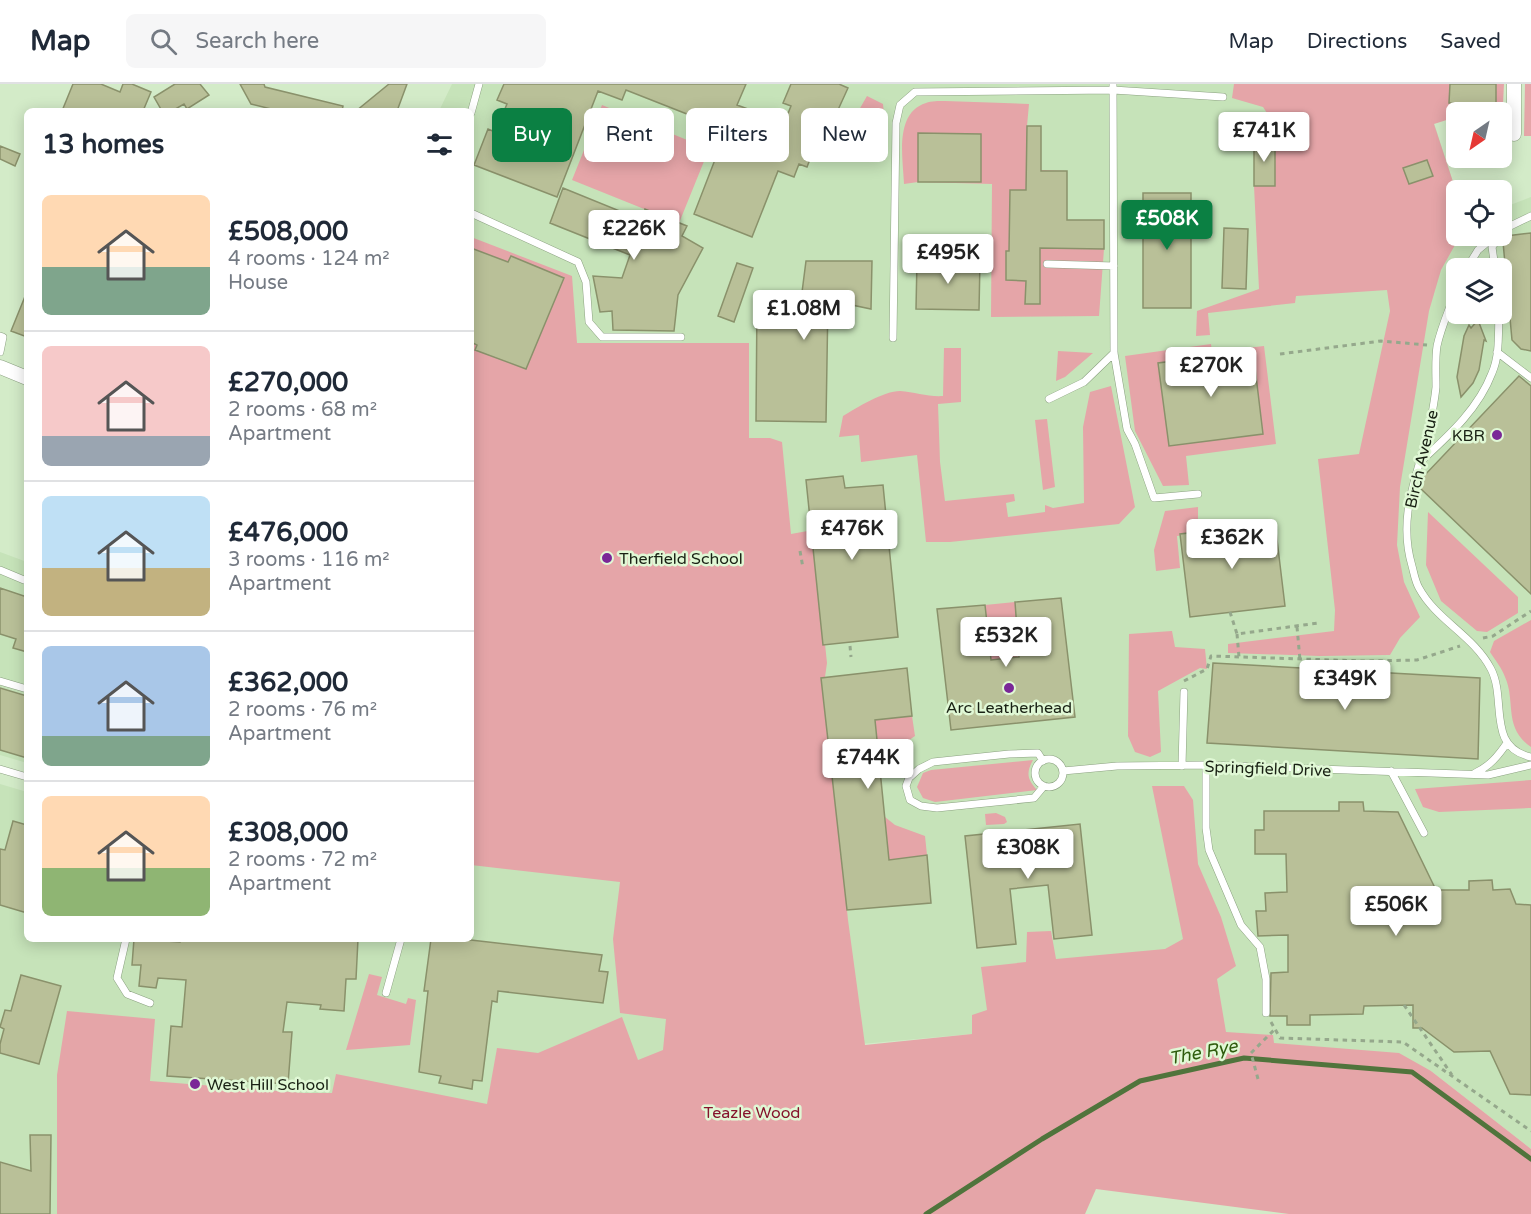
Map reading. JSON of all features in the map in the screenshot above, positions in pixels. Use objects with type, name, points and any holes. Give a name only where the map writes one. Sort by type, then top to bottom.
[{"type":"street","points":[[1514,84],[1514,134]]},
{"type":"street","points":[[0,367],[24,377]]},
{"type":"lane","points":[[472,108],[479,84]]},
{"type":"lane","points":[[1113,87],[1114,353],[1127,429],[1135,444],[1154,498],[1198,494]]},
{"type":"lane","points":[[893,338],[896,123],[900,105],[915,92],[1113,87],[1223,97]]},
{"type":"lane","points":[[474,214],[578,262],[586,282],[589,322],[602,337],[681,337]]},
{"type":"lane","points":[[1512,226],[1531,216]]},
{"type":"lane","points":[[1473,258],[1483,246]]},
{"type":"lane","points":[[1047,264],[1114,266]]},
{"type":"lane","name":"Birch Avenue","points":[[1446,319],[1437,346],[1436,391],[1430,422],[1410,494],[1406,546],[1417,586],[1435,612],[1472,642],[1492,669],[1498,694],[1501,729],[1507,743]]},
{"type":"lane","points":[[1419,463],[1451,433],[1476,403],[1492,373],[1497,352],[1498,324]]},
{"type":"lane","points":[[0,336],[3,337],[0,352]]},
{"type":"lane","points":[[1497,352],[1531,378]]},
{"type":"lane","points":[[1048,399],[1084,382],[1114,353]]},
{"type":"lane","points":[[0,570],[24,580]]},
{"type":"lane","points":[[0,681],[24,688]]},
{"type":"lane","points":[[1182,766],[1184,692]]},
{"type":"lane","points":[[1473,774],[1486,768],[1497,758],[1507,743],[1514,750],[1531,757]]},
{"type":"lane","points":[[1043,761],[1038,753],[933,762],[919,769],[909,778],[906,786],[910,800],[921,806],[937,808],[1034,798],[1044,786]]},
{"type":"lane","points":[[1052,759],[1057,761],[1063,771],[1061,781],[1057,784],[1044,786],[1040,783],[1035,774],[1038,765],[1043,761],[1052,759]]},
{"type":"lane","points":[[1206,765],[1206,828],[1209,850],[1241,925],[1260,947],[1266,979],[1266,1013]]},
{"type":"lane","name":"Springfield Drive","points":[[1063,771],[1117,766],[1206,765],[1488,776],[1531,765]]},
{"type":"lane","points":[[0,769],[24,776]]},
{"type":"lane","points":[[1390,771],[1424,833]]},
{"type":"lane","points":[[125,942],[117,978],[127,994],[150,1004]]},
{"type":"lane","points":[[386,993],[401,942]]},
{"type":"path","points":[[1280,354],[1380,341],[1437,346]]},
{"type":"path","points":[[800,551],[803,568]]},
{"type":"path","points":[[1230,612],[1237,634],[1239,657]]},
{"type":"path","points":[[1237,634],[1318,623]]},
{"type":"path","points":[[1297,627],[1300,660]]},
{"type":"path","points":[[850,646],[851,657]]},
{"type":"path","points":[[1208,669],[1211,656],[1300,660],[1417,660]]},
{"type":"path","points":[[1404,1005],[1453,1077]]},
{"type":"path","points":[[1266,1013],[1280,1038],[1403,1042],[1531,1131]]},
{"type":"path","points":[[1258,1079],[1251,1053],[1275,1029]]},
{"type":"shaded area","points":[[452,84],[1434,84],[1434,123],[1446,160],[1446,168],[1449,168],[1452,180],[1446,180],[1446,246],[1512,246],[1512,204],[1531,197],[1531,1149],[1431,1071],[972,1034],[662,1062],[290,1214],[0,1214],[0,784],[24,791],[24,942],[474,942],[474,108],[440,108]]},
{"type":"shaded area","points":[[0,552],[24,561],[24,762],[0,755]]},
{"type":"green space","points":[[1234,84],[1504,84],[1503,102],[1446,102],[1446,120],[1434,124],[1446,161],[1446,168],[1448,168],[1452,180],[1446,180],[1446,246],[1454,246],[1441,270],[1429,311],[1400,487],[1397,545],[1404,582],[1420,617],[1400,638],[1390,655],[1320,656],[1228,653],[1228,644],[1334,631],[1335,610],[1318,459],[1359,454],[1390,311],[1387,290],[1296,296],[1295,303],[1208,313],[1210,335],[1196,336],[1197,311],[1259,289],[1254,186],[1275,185],[1275,125],[1263,107],[1232,98]]},
{"type":"green space","points":[[1525,84],[1531,84],[1531,136],[1524,136]]},
{"type":"green space","points":[[867,96],[883,104],[883,108],[860,108]]},
{"type":"green space","points":[[945,101],[1029,104],[1027,126],[1041,126],[1041,170],[1067,171],[1067,248],[1104,249],[1099,316],[991,317],[992,184],[918,182],[904,184],[902,150],[905,126],[909,116],[916,108],[926,103]]},
{"type":"green space","points":[[674,135],[686,140],[686,162],[704,162],[679,223],[572,180],[584,150],[584,162],[674,162]]},
{"type":"green space","name":"Teazle Wood","points":[[474,238],[572,276],[577,343],[749,343],[749,438],[770,438],[782,442],[791,534],[813,530],[827,663],[824,684],[848,920],[865,1045],[972,1034],[972,1015],[987,1010],[981,967],[1026,962],[1027,932],[1051,931],[1056,959],[1165,949],[1183,939],[1152,786],[1184,786],[1193,800],[1198,864],[1221,917],[1236,966],[1217,979],[1226,1032],[1273,1035],[1274,1043],[1399,1053],[1431,1071],[1531,1149],[1531,1214],[1289,1214],[1096,1189],[1085,1214],[57,1214],[57,1075],[67,1011],[155,1019],[150,1081],[304,1093],[332,1093],[336,1074],[487,1104],[497,1048],[538,1053],[622,1017],[638,1060],[663,1050],[666,1019],[620,1013],[613,939],[620,882],[474,865]]},
{"type":"green space","points":[[1211,344],[1212,352],[1264,346],[1276,444],[1186,456],[1189,485],[1163,486],[1135,431],[1125,356]]},
{"type":"green space","points":[[944,348],[961,348],[961,402],[938,404],[940,462],[945,501],[1014,494],[1015,501],[1006,503],[1008,517],[1045,512],[1045,505],[1053,508],[1084,503],[1083,427],[1090,392],[1111,386],[1135,507],[1119,524],[950,542],[926,542],[917,455],[861,462],[859,435],[839,437],[843,416],[878,397],[900,391],[943,396]]},
{"type":"green space","points":[[1058,351],[1093,353],[1065,377],[1056,381]]},
{"type":"green space","points":[[1047,419],[1055,487],[1043,490],[1035,420]]},
{"type":"green space","points":[[1198,507],[1198,533],[1177,536],[1180,568],[1156,571],[1154,550],[1165,511]]},
{"type":"green space","points":[[1428,512],[1518,597],[1518,613],[1487,632],[1477,631],[1441,601],[1426,565]]},
{"type":"green space","points":[[1015,602],[1019,657],[991,660],[985,605]]},
{"type":"green space","points":[[1531,620],[1531,747],[1522,740],[1513,723],[1508,686],[1502,670],[1490,652],[1494,641]]},
{"type":"green space","points":[[1172,631],[1175,647],[1205,649],[1207,669],[1200,668],[1158,691],[1161,752],[1150,757],[1135,752],[1128,736],[1129,634]]},
{"type":"green space","points":[[912,716],[915,736],[890,753],[880,772],[875,720]]},
{"type":"green space","points":[[1033,760],[1029,776],[1037,790],[935,802],[923,798],[917,787],[923,773],[931,770]]},
{"type":"green space","points":[[1531,780],[1531,808],[1439,812],[1423,807],[1415,789]]},
{"type":"green space","points":[[996,813],[1005,817],[1007,822],[986,825],[985,814]]},
{"type":"green space","points":[[885,817],[895,825],[925,836],[927,855],[889,860]]},
{"type":"green space","points":[[369,974],[382,977],[377,995],[406,1004],[408,998],[416,1000],[410,1045],[346,1050]]},
{"type":"building","points":[[73,84],[101,84],[120,92],[123,84],[132,84],[151,92],[144,108],[63,108]]},
{"type":"building","points":[[175,84],[200,84],[209,95],[189,108],[184,104],[177,108],[160,108],[154,97]]},
{"type":"building","points":[[240,84],[264,84],[265,87],[343,106],[343,108],[267,108],[251,104]]},
{"type":"building","points":[[389,84],[407,84],[398,108],[360,108]]},
{"type":"building","points":[[504,84],[746,84],[737,105],[745,108],[686,108],[686,114],[626,90],[622,100],[598,91],[591,108],[584,108],[584,127],[572,158],[572,108],[505,108],[507,104],[497,100]]},
{"type":"building","points":[[791,84],[839,84],[848,88],[839,108],[801,108],[801,162],[809,162],[807,167],[799,164],[794,177],[778,171],[752,237],[694,214],[714,162],[789,162],[789,111],[791,106],[783,103]]},
{"type":"building","points":[[1450,84],[1496,84],[1496,102],[1449,102]]},
{"type":"building","points":[[1027,126],[1041,126],[1041,171],[1067,171],[1067,220],[1104,220],[1104,249],[1040,248],[1040,304],[1025,304],[1026,281],[1006,280],[1010,190],[1026,190]]},
{"type":"building","points":[[488,129],[492,131],[492,162],[571,162],[557,197],[474,165]]},
{"type":"building","points":[[918,133],[981,134],[981,182],[918,182]]},
{"type":"building","points":[[1254,140],[1275,140],[1275,186],[1254,186]]},
{"type":"building","points":[[0,146],[20,154],[15,166],[0,159]]},
{"type":"building","points":[[1427,160],[1433,176],[1409,184],[1403,168]]},
{"type":"building","points":[[563,188],[644,221],[645,209],[687,226],[682,236],[703,248],[678,295],[674,331],[613,330],[612,311],[600,312],[593,276],[622,278],[630,255],[550,223]]},
{"type":"building","points":[[1143,193],[1191,193],[1191,308],[1143,308]]},
{"type":"building","points":[[1224,228],[1248,229],[1246,289],[1222,288]]},
{"type":"building","points":[[1531,233],[1531,351],[1521,349],[1512,340],[1512,258],[1504,258],[1503,246],[1512,246],[1512,235]]},
{"type":"building","points":[[474,249],[508,262],[511,256],[564,278],[526,369],[475,350],[477,345],[474,344]]},
{"type":"building","points":[[917,260],[980,261],[979,310],[916,309]]},
{"type":"building","points":[[806,261],[872,261],[871,309],[828,300],[826,422],[756,421],[757,300],[801,300]]},
{"type":"building","points":[[737,263],[753,268],[734,322],[718,316]]},
{"type":"building","points":[[24,299],[24,336],[11,331]]},
{"type":"building","points":[[1474,324],[1480,324],[1486,341],[1484,340],[1479,370],[1473,383],[1461,397],[1457,377],[1464,336],[1469,325],[1471,328]]},
{"type":"building","points":[[1253,351],[1263,434],[1169,446],[1158,363]]},
{"type":"building","name":"KBR","points":[[1519,376],[1531,386],[1531,594],[1419,487],[1421,479]]},
{"type":"building","points":[[843,476],[845,488],[883,485],[898,637],[823,645],[806,480]]},
{"type":"building","points":[[1275,523],[1285,606],[1190,617],[1180,534]]},
{"type":"building","points":[[0,588],[24,596],[24,651],[13,648],[16,639],[0,634]]},
{"type":"building","name":"Arc Leatherhead","points":[[1061,598],[1075,717],[951,730],[937,609],[985,605],[991,660],[1019,657],[1015,602]]},
{"type":"building","points":[[1213,663],[1480,678],[1478,759],[1207,743]]},
{"type":"building","points":[[907,668],[912,716],[875,720],[889,860],[927,855],[931,903],[847,910],[821,678]]},
{"type":"building","points":[[0,688],[24,695],[24,757],[0,750]]},
{"type":"building","points":[[1339,802],[1363,802],[1364,811],[1398,812],[1436,890],[1469,890],[1469,881],[1492,880],[1493,890],[1510,889],[1516,904],[1531,905],[1531,1095],[1510,1094],[1490,1051],[1454,1052],[1422,1028],[1413,1028],[1413,1005],[1364,1006],[1363,1014],[1310,1015],[1310,1025],[1287,1025],[1287,1016],[1270,1016],[1271,973],[1288,972],[1288,935],[1258,936],[1256,911],[1266,911],[1265,893],[1287,892],[1286,854],[1255,854],[1255,830],[1264,830],[1264,811],[1339,811]]},
{"type":"building","points":[[13,821],[24,824],[24,912],[0,905],[0,849],[5,850]]},
{"type":"building","points":[[1080,824],[1092,935],[1054,939],[1048,885],[1010,889],[1016,944],[977,948],[965,836]]},
{"type":"building","points":[[474,940],[602,955],[599,971],[608,972],[603,1003],[498,991],[497,1002],[492,1001],[482,1081],[473,1080],[472,1089],[439,1083],[441,1076],[419,1072],[428,991],[424,991],[431,942]]},
{"type":"building","points":[[134,942],[358,942],[356,979],[346,979],[344,1011],[320,1009],[321,1005],[287,1002],[283,1032],[292,1032],[288,1084],[167,1076],[171,1026],[182,1027],[186,980],[158,978],[156,988],[139,986],[141,965],[132,965]]},
{"type":"building","points":[[21,975],[61,986],[39,1064],[0,1053],[4,1029],[0,1027],[5,1010],[11,1011]]},
{"type":"building","points":[[30,1135],[51,1135],[50,1214],[0,1214],[0,1162],[31,1171]]},
{"type":"waterway","name":"The Rye","points":[[926,1214],[1042,1139],[1140,1081],[1244,1058],[1412,1072],[1531,1159]]},
{"type":"place","name":"KBR","points":[[1497,435]]},
{"type":"place","name":"Therfield School","points":[[607,558]]},
{"type":"place","name":"Arc Leatherhead","points":[[1009,688]]},
{"type":"place","name":"West Hill School","points":[[195,1084]]}]
